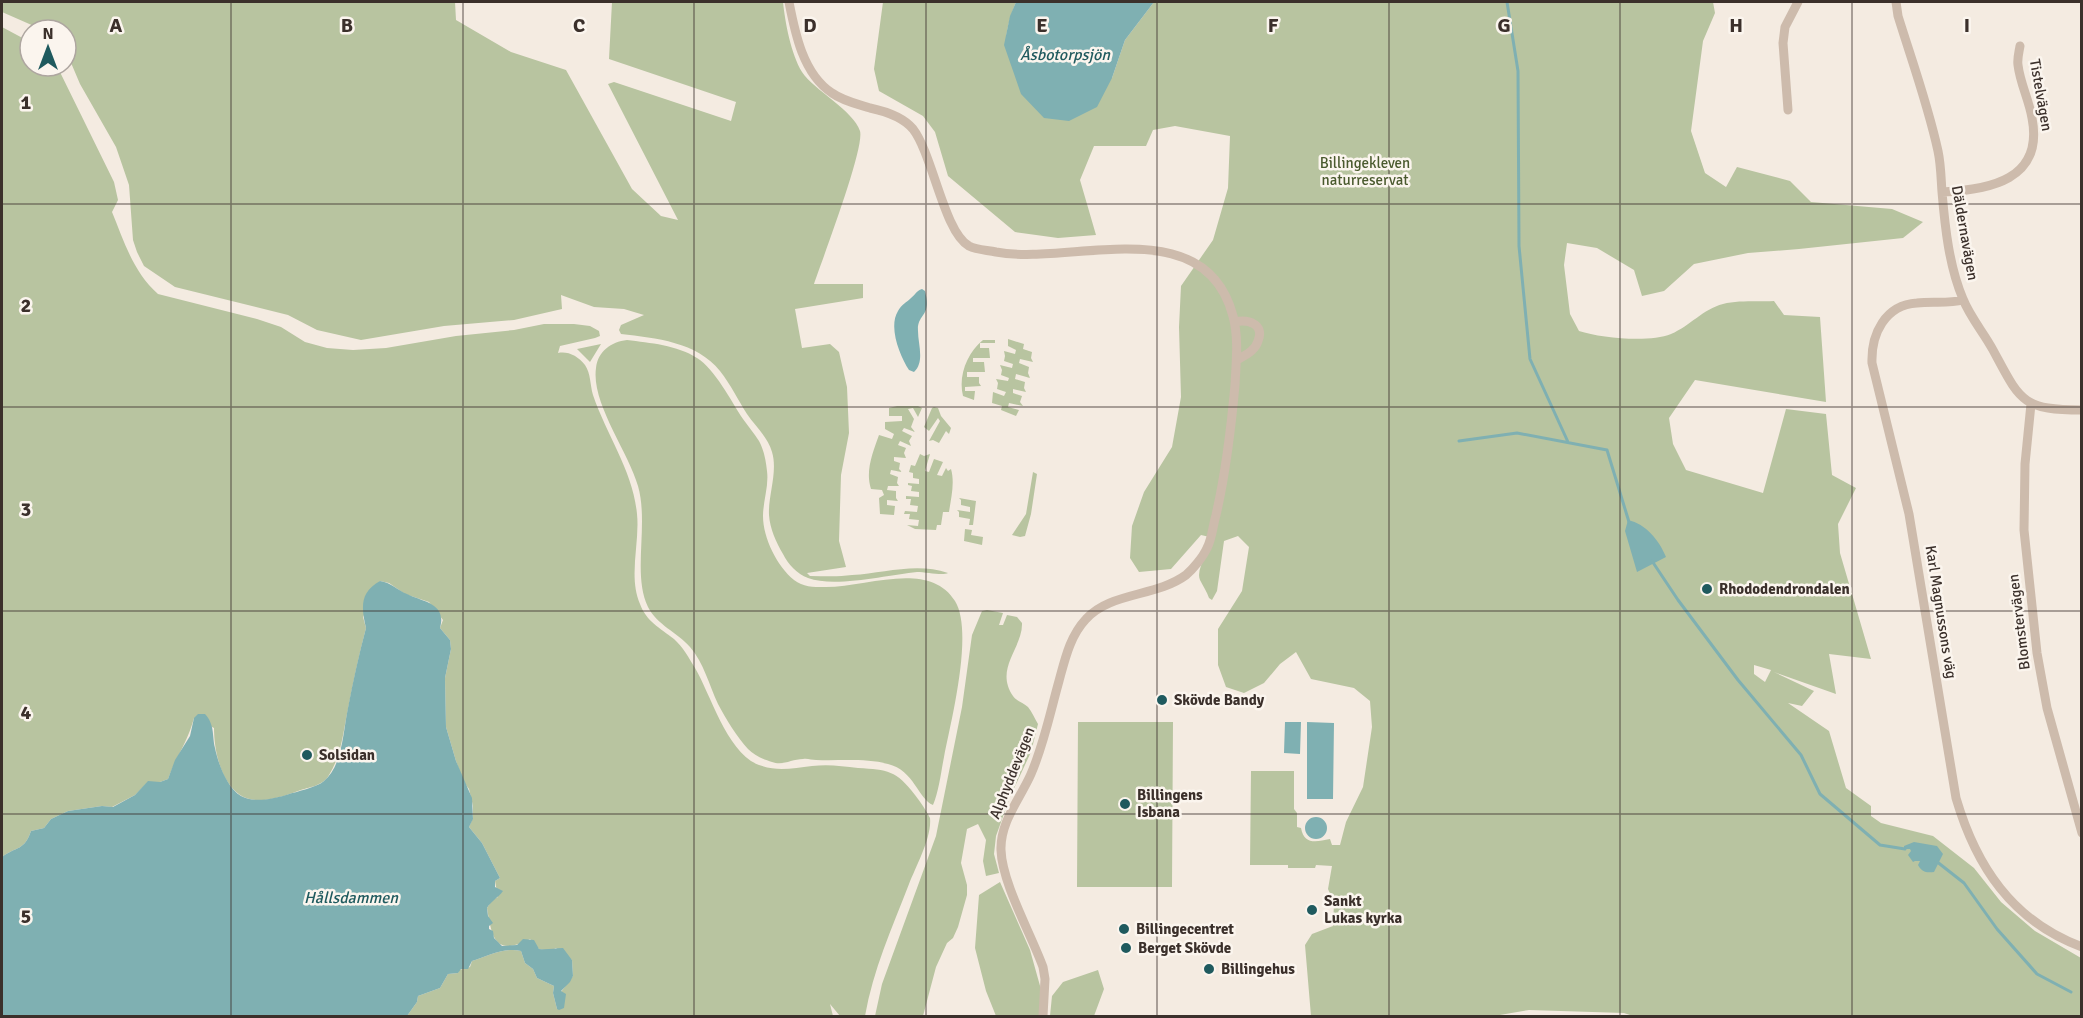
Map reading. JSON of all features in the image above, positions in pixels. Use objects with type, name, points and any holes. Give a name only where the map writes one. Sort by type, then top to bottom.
[{"type":"street","points":[[789,2],[797,38],[804,56],[825,88],[846,100],[880,110],[909,124],[918,137],[951,220],[964,242],[972,248],[1028,255],[1116,248],[1183,257],[1212,276],[1229,302],[1235,322],[1237,360],[1251,352],[1258,342],[1259,330],[1256,324],[1250,321],[1235,322]]},
{"type":"street","points":[[1788,110],[1783,43],[1785,27],[1798,2]]},
{"type":"street","name":"Däldernavägen","points":[[1896,2],[1898,16],[1934,132],[1954,270],[1963,300],[2009,382],[2031,404]]},
{"type":"street","name":"Tistelvägen","points":[[1942,192],[1990,188],[2004,182],[2026,162],[2034,133],[2018,64],[2020,46]]},
{"type":"street","name":"Karl Magnussons väg","points":[[1963,300],[1954,303],[1915,303],[1902,306],[1891,313],[1882,322],[1874,336],[1871,350],[1872,363],[1909,514],[1956,798],[1964,826],[1989,874],[2007,897],[2028,917],[2054,934],[2081,943]]},
{"type":"street","name":"Alphyddevägen","points":[[1043,1017],[1046,979],[1043,967],[1014,896],[1002,859],[1002,840],[1006,823],[1039,753],[1065,658],[1080,626],[1100,608],[1160,589],[1189,572],[1208,548],[1230,433],[1237,360]]},
{"type":"street","points":[[2031,404],[2046,408],[2082,410]]},
{"type":"street","name":"Blomstervägen","points":[[2031,404],[2025,464],[2024,530],[2037,653],[2047,708],[2082,833]]},
{"type":"green space","points":[[2,2],[455,2],[456,20],[511,52],[566,70],[632,189],[661,216],[678,220],[608,84],[614,82],[731,121],[736,102],[609,59],[612,2],[783,2],[792,47],[802,72],[850,116],[860,131],[860,141],[850,181],[814,284],[863,284],[863,298],[795,309],[802,348],[830,344],[839,352],[847,387],[849,433],[841,475],[839,541],[846,567],[807,573],[810,576],[842,576],[924,568],[948,573],[917,572],[832,582],[808,578],[797,571],[785,558],[771,525],[769,507],[774,460],[768,441],[747,414],[724,376],[711,361],[675,343],[621,334],[619,330],[621,325],[644,315],[624,309],[594,307],[561,295],[562,309],[514,320],[444,326],[361,340],[317,330],[288,315],[175,287],[144,266],[137,252],[133,240],[129,185],[116,147],[77,78],[78,18],[18,19],[2,12]]},
{"type":"green space","name":"Billingekleven naturreservat","points":[[883,2],[1016,2],[1007,34],[1008,52],[1112,78],[1125,40],[1154,2],[1713,2],[1715,13],[1703,41],[1691,131],[1705,173],[1726,187],[1737,167],[1790,181],[1811,202],[1892,209],[1923,222],[1903,238],[1748,253],[1694,264],[1664,291],[1642,296],[1634,270],[1597,248],[1567,243],[1564,265],[1570,314],[1579,331],[1600,336],[1638,339],[1671,334],[1716,306],[1735,302],[1774,301],[1784,315],[1820,317],[1826,402],[1695,380],[1669,418],[1673,444],[1686,470],[1763,493],[1786,409],[1826,414],[1832,475],[1856,488],[1838,524],[1840,553],[1871,659],[1829,654],[1836,694],[1774,672],[1814,691],[1802,706],[1788,703],[1829,731],[1846,788],[1871,806],[1871,816],[1881,823],[1933,836],[1974,868],[2001,902],[2035,931],[2081,958],[2081,1016],[1633,1016],[1624,1013],[1529,1010],[1494,1016],[1311,1016],[1305,945],[1312,934],[1333,926],[1334,903],[1328,889],[1332,866],[1288,868],[1288,865],[1250,865],[1251,771],[1294,771],[1294,809],[1297,813],[1297,827],[1301,828],[1308,840],[1330,839],[1332,845],[1340,845],[1346,822],[1363,787],[1372,727],[1370,701],[1354,688],[1311,679],[1296,652],[1280,664],[1264,683],[1244,693],[1226,687],[1218,665],[1218,629],[1242,591],[1249,547],[1238,536],[1224,541],[1217,591],[1212,600],[1199,575],[1201,565],[1214,538],[1201,535],[1171,569],[1139,572],[1130,558],[1132,526],[1144,492],[1172,447],[1181,397],[1179,327],[1181,286],[1213,240],[1228,188],[1230,136],[1175,126],[1153,130],[1146,146],[1094,146],[1080,180],[1096,235],[1058,238],[1015,232],[948,176],[935,132],[923,116],[879,91],[874,69]],"holes":[[[1754,665],[1771,670],[1765,682],[1754,674]]]},
{"type":"green space","points":[[2,27],[18,36],[18,78],[63,78],[114,182],[118,200],[112,212],[125,245],[142,276],[158,294],[257,319],[281,327],[305,342],[327,348],[353,350],[386,348],[544,324],[590,326],[599,331],[600,336],[595,338],[560,346],[558,353],[573,355],[587,368],[593,395],[625,468],[635,498],[637,514],[635,582],[640,604],[646,615],[683,649],[701,679],[729,736],[748,758],[759,765],[773,768],[829,765],[891,773],[908,787],[930,818],[929,834],[884,949],[865,1016],[840,1016],[830,1004],[833,1016],[407,1016],[417,1002],[418,996],[440,988],[448,974],[458,973],[459,970],[470,967],[472,961],[502,951],[521,951],[525,963],[533,969],[537,978],[554,986],[553,993],[557,1009],[561,992],[573,976],[572,960],[556,948],[550,951],[539,949],[530,939],[509,946],[502,945],[494,936],[487,908],[492,900],[498,897],[495,881],[500,878],[482,843],[469,827],[473,818],[473,806],[446,727],[445,678],[451,649],[450,640],[440,628],[443,620],[429,602],[405,594],[389,583],[380,581],[363,617],[366,628],[339,751],[329,775],[323,782],[277,798],[254,800],[246,798],[233,789],[223,773],[215,745],[214,728],[194,718],[168,779],[148,782],[135,795],[112,807],[102,806],[68,811],[51,819],[44,828],[31,831],[23,845],[2,857]]},
{"type":"green space","points":[[1008,339],[1024,344],[1023,349],[1032,352],[1033,362],[1020,359],[1019,363],[1029,367],[1030,378],[1016,374],[1015,379],[1025,382],[1026,392],[1013,389],[1013,393],[1022,396],[1020,402],[1023,406],[1009,403],[1008,407],[1019,410],[1016,416],[1001,410],[1002,406],[992,403],[993,392],[1004,396],[1006,392],[997,389],[996,379],[1008,381],[1009,378],[1001,375],[1000,365],[1012,368],[1013,364],[1004,361],[1004,351],[1015,354],[1016,350],[1008,346]]},
{"type":"green space","points":[[627,340],[681,350],[704,363],[722,386],[762,448],[767,477],[763,516],[765,533],[777,559],[794,580],[812,587],[824,587],[913,578],[929,581],[944,588],[955,601],[960,615],[962,654],[956,700],[933,805],[904,772],[888,764],[861,760],[806,759],[776,763],[762,759],[753,753],[740,739],[718,704],[695,653],[662,624],[648,607],[641,580],[642,517],[638,486],[604,411],[596,382],[597,362],[602,352],[611,345]]},
{"type":"green space","points":[[983,340],[995,340],[995,343],[980,343],[980,348],[989,348],[990,358],[973,358],[973,362],[984,362],[985,372],[967,372],[967,377],[979,377],[981,386],[965,387],[965,391],[975,391],[974,400],[963,396],[963,373],[972,351],[977,345]]},
{"type":"green space","points":[[601,344],[590,362],[577,349]]},
{"type":"green space","points":[[897,406],[922,408],[918,417],[913,408],[908,409],[914,419],[911,427],[915,432],[904,428],[902,431],[912,436],[909,441],[911,446],[900,441],[898,445],[906,448],[904,453],[906,458],[894,457],[894,461],[900,463],[899,469],[902,472],[891,470],[890,474],[898,477],[899,486],[888,486],[887,490],[896,491],[898,501],[887,500],[887,505],[895,506],[894,515],[880,514],[879,498],[884,495],[882,490],[871,489],[869,468],[879,435],[892,439],[894,434],[885,429],[885,422],[902,421],[902,416],[889,416],[889,408]]},
{"type":"green space","points":[[934,407],[938,408],[941,416],[951,428],[949,434],[946,431],[939,443],[929,441],[940,421],[938,418],[929,431],[924,427]]},
{"type":"green space","points":[[920,454],[924,456],[930,454],[925,471],[929,472],[934,459],[943,462],[937,475],[942,476],[946,468],[948,471],[951,469],[953,480],[949,512],[943,512],[941,525],[937,525],[936,530],[915,529],[907,525],[918,526],[919,520],[909,519],[910,514],[904,514],[905,511],[917,512],[918,506],[910,505],[911,499],[906,499],[906,496],[919,497],[919,492],[911,491],[912,486],[908,483],[919,484],[919,479],[913,478],[913,473],[909,472],[911,465],[915,466]]},
{"type":"green space","points":[[1033,472],[1037,474],[1025,536],[1012,535],[1026,514]]},
{"type":"green space","points":[[959,498],[976,501],[973,525],[969,525],[970,519],[959,517],[957,510],[970,512],[970,507],[961,505]]},
{"type":"green space","points":[[965,529],[972,530],[971,535],[983,537],[982,545],[964,541]]},
{"type":"green space","points":[[982,611],[1003,613],[999,625],[1003,625],[1007,615],[1017,617],[1022,623],[1008,667],[1008,686],[1014,698],[1028,707],[1038,724],[1031,752],[1010,797],[996,836],[994,854],[999,873],[986,876],[983,861],[986,840],[978,824],[967,829],[961,863],[967,885],[967,895],[958,927],[953,938],[947,943],[936,967],[923,1016],[875,1016],[882,984],[936,836],[962,707],[972,635]]},
{"type":"green space","name":"Billingens Isbana","points":[[1078,722],[1173,722],[1172,887],[1077,887]]},
{"type":"green space","points":[[1000,882],[1030,950],[1042,993],[1040,1016],[996,1016],[986,991],[975,948],[979,895]]},
{"type":"green space","points":[[1098,970],[1104,989],[1094,1016],[1050,1016],[1052,996],[1063,982]]},
{"type":"water","name":"Åsbotorpsjön","points":[[1016,2],[1154,2],[1125,40],[1112,78],[1097,107],[1069,121],[1044,118],[1021,94],[1004,45],[1010,16]]},
{"type":"water","points":[[922,289],[925,291],[927,306],[918,325],[920,358],[914,372],[909,370],[902,357],[896,341],[894,325],[899,309]]},
{"type":"water","points":[[1628,520],[1641,525],[1651,534],[1666,557],[1637,572],[1625,531]]},
{"type":"water","name":"Hållsdammen","points":[[380,581],[432,605],[440,613],[440,628],[450,640],[451,649],[445,678],[446,727],[456,761],[472,798],[473,819],[469,827],[482,843],[500,878],[495,881],[495,887],[503,891],[487,908],[488,916],[493,923],[489,929],[493,931],[494,938],[502,946],[517,945],[523,939],[534,940],[539,949],[563,948],[572,960],[573,976],[561,991],[566,994],[564,1008],[557,1009],[553,993],[554,986],[537,978],[533,969],[525,963],[521,951],[508,950],[472,961],[468,969],[448,974],[440,988],[418,996],[417,1002],[407,1016],[2,1016],[2,857],[23,845],[31,831],[44,828],[51,819],[68,811],[102,806],[113,807],[135,795],[148,781],[160,782],[168,779],[175,760],[190,736],[194,718],[198,714],[205,714],[210,722],[221,768],[231,787],[241,796],[257,800],[269,799],[306,789],[324,781],[339,757],[366,628],[363,613],[365,595],[373,585]]},
{"type":"water","points":[[1285,722],[1301,722],[1300,754],[1284,753]]},
{"type":"water","points":[[1307,722],[1334,723],[1333,799],[1307,799]]},
{"type":"water","points":[[1312,817],[1320,817],[1327,824],[1327,832],[1320,839],[1312,839],[1305,832],[1305,824]]},
{"type":"water","points":[[1914,842],[1937,846],[1943,854],[1934,872],[1923,871],[1918,865],[1920,861],[1913,862],[1908,855],[1910,849],[1904,849],[1904,846]]},
{"type":"waterway","points":[[1507,2],[1518,71],[1519,246],[1530,359],[1568,442]]},
{"type":"waterway","points":[[1459,441],[1517,433],[1607,450],[1629,522]]},
{"type":"waterway","points":[[1652,561],[1738,680],[1801,755],[1820,794],[1880,845],[1905,849]]},
{"type":"waterway","points":[[1936,861],[1964,883],[1997,929],[2037,974],[2071,992]]},
{"type":"place","name":"Rhododendrondalen","points":[[1707,589]]},
{"type":"place","name":"Skövde Bandy","points":[[1162,700]]},
{"type":"place","name":"Solsidan","points":[[307,755]]},
{"type":"place","name":"Billingens Isbana","points":[[1125,804]]},
{"type":"place","name":"Sankt Lukas kyrka","points":[[1312,910]]},
{"type":"place","name":"Billingecentret","points":[[1124,929]]},
{"type":"place","name":"Berget Skövde","points":[[1126,948]]},
{"type":"place","name":"Billingehus","points":[[1209,969]]}]
